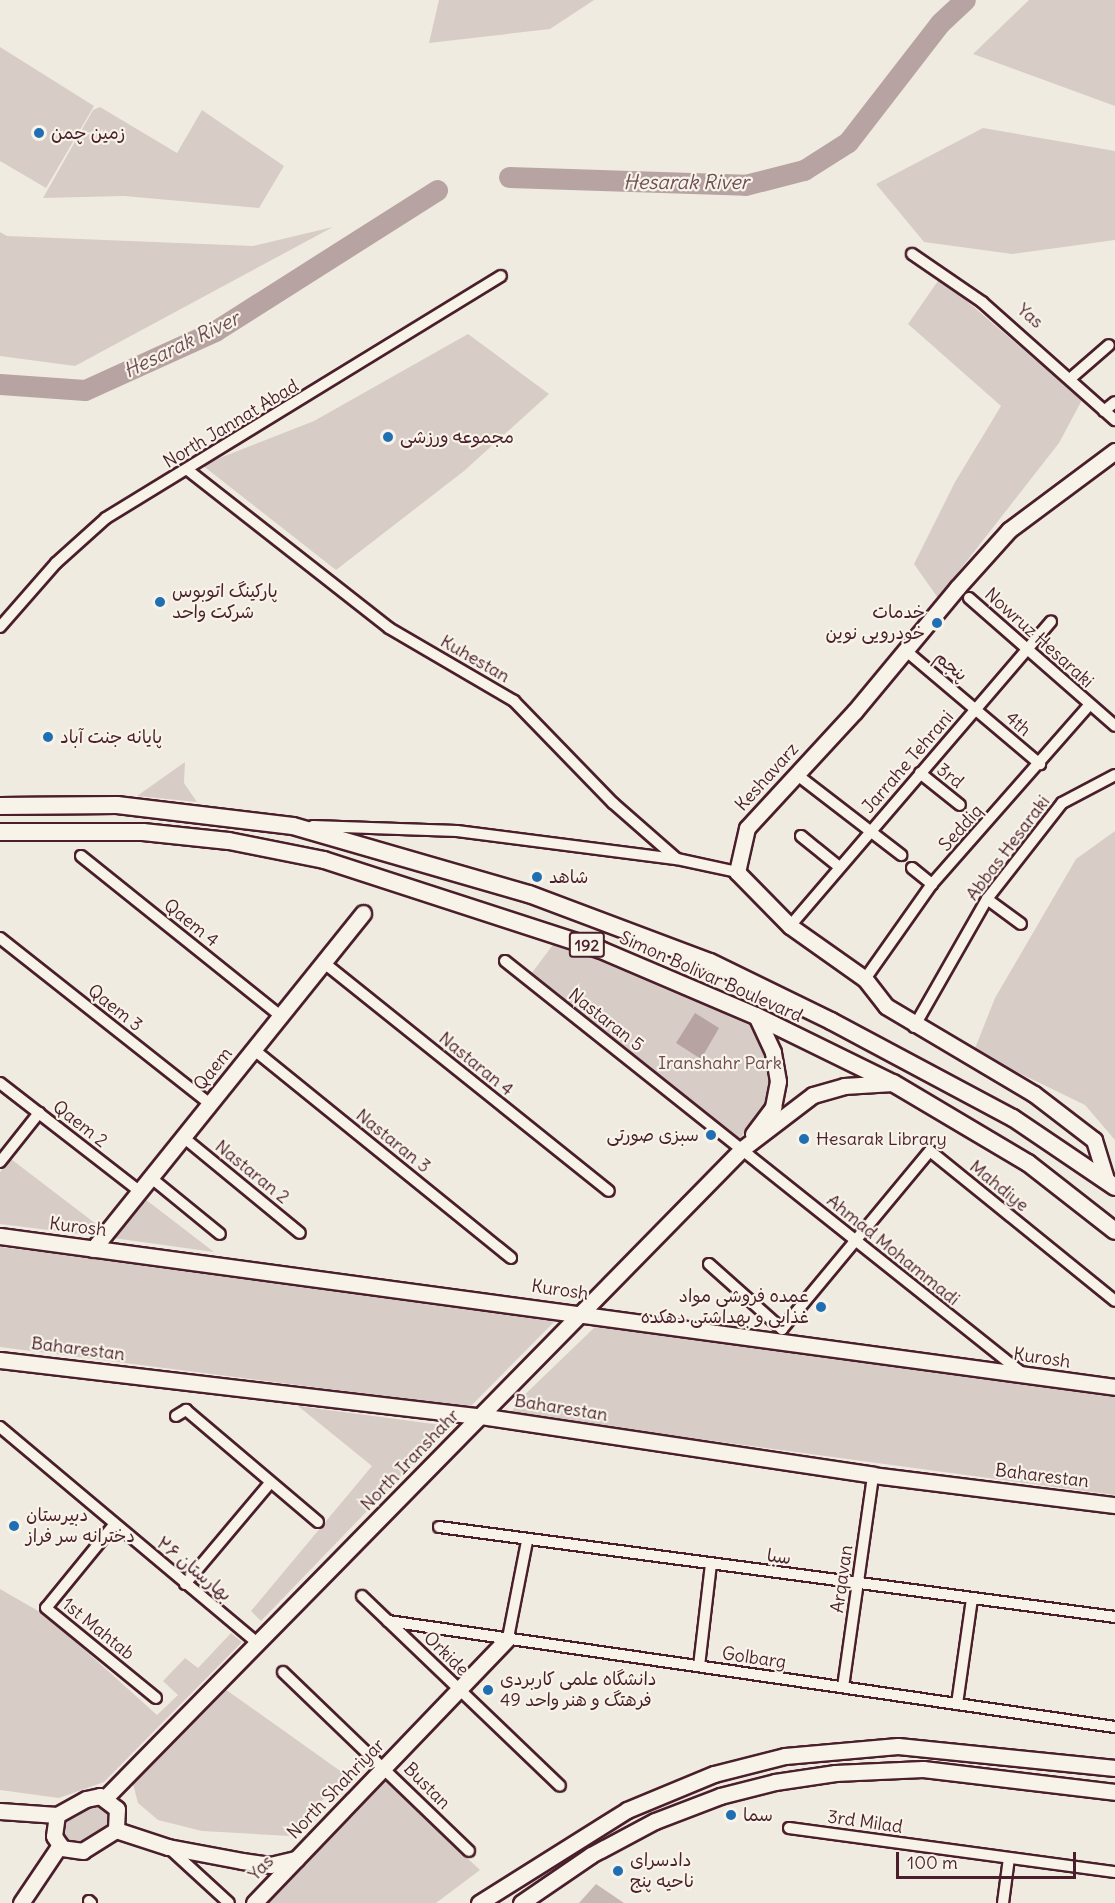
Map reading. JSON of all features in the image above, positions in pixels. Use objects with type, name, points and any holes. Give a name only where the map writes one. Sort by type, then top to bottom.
[{"type":"main road","name":"Simon Bolivar Boulevard","points":[[0,806],[117,805],[293,826],[529,894],[710,962],[984,1102],[1112,1179]]},
{"type":"main road","name":"Simon Bolivar Boulevard","points":[[2,832],[142,832],[229,841],[324,860],[590,946],[756,1016],[893,1083],[1028,1163],[1115,1231]]},
{"type":"street","name":"Yas","points":[[912,254],[982,302],[1071,378],[1115,420]]},
{"type":"street","name":"North Jannat Abad","points":[[0,627],[56,563],[105,518],[189,471],[501,276]]},
{"type":"street","points":[[1071,378],[1109,345]]},
{"type":"street","points":[[1104,411],[1115,402]]},
{"type":"street","name":"Keshavarz","points":[[738,872],[747,828],[1009,530],[1115,451]]},
{"type":"street","name":"Kuhestan","points":[[189,471],[389,627],[514,701],[613,803],[677,859],[738,872]]},
{"type":"street","name":"Nowruz Hesaraki","points":[[969,598],[1115,726]]},
{"type":"street","name":"Jarrahe Tehrani","points":[[790,926],[838,866],[1051,621]]},
{"type":"street","name":"پنجم","points":[[905,650],[976,708]]},
{"type":"street","name":"Seddiq","points":[[865,979],[932,884],[1040,764],[1089,705]]},
{"type":"street","name":"4th","points":[[976,708],[1040,764]]},
{"type":"street","name":"3rd","points":[[920,773],[960,805]]},
{"type":"street","points":[[796,774],[901,855]]},
{"type":"street","name":"Abbas Hesaraki","points":[[914,1027],[987,899],[1062,803],[1115,775]]},
{"type":"street","points":[[293,826],[457,831],[677,859]]},
{"type":"street","points":[[801,836],[838,866]]},
{"type":"street","name":"Qaem 4","points":[[81,856],[280,1016]]},
{"type":"street","points":[[912,868],[932,884]]},
{"type":"street","points":[[738,872],[790,926],[865,979],[886,1006],[914,1027],[1034,1094],[1094,1140],[1112,1179]]},
{"type":"street","points":[[987,899],[1021,924]]},
{"type":"street","name":"Qaem","points":[[93,1249],[363,913]]},
{"type":"street","name":"Qaem 3","points":[[0,938],[210,1104]]},
{"type":"street","name":"Nastaran 5","points":[[505,961],[742,1149]]},
{"type":"street","name":"Nastaran 4","points":[[323,962],[609,1191]]},
{"type":"street","points":[[742,1149],[773,1107],[778,1081],[773,1052],[756,1016]]},
{"type":"street","name":"Nastaran 3","points":[[253,1049],[511,1258]]},
{"type":"street","name":"Qaem 2","points":[[0,1083],[139,1191]]},
{"type":"street","points":[[742,1149],[813,1095],[844,1086],[893,1083]]},
{"type":"street","points":[[0,1162],[39,1113]]},
{"type":"street","name":"Nastaran 2","points":[[183,1137],[300,1233]]},
{"type":"street","name":"Ahmad Mohammadi","points":[[742,1149],[855,1242],[1025,1375]]},
{"type":"street","name":"North Iranshahr","points":[[105,1798],[742,1149]]},
{"type":"street","name":"Mahdiye","points":[[710,1264],[782,1329],[930,1152],[1115,1301]]},
{"type":"street","points":[[150,1177],[220,1234]]},
{"type":"street","name":"Kurosh","points":[[0,1236],[582,1313],[1115,1387]]},
{"type":"street","name":"Baharestan","points":[[0,1359],[480,1416],[873,1475],[1115,1504]]},
{"type":"street","points":[[176,1416],[186,1410],[318,1522]]},
{"type":"street","name":"بهارستان ۲۶","points":[[0,1427],[257,1643]]},
{"type":"street","name":"Arqavan","points":[[843,1687],[873,1475]]},
{"type":"street","points":[[185,1584],[271,1482]]},
{"type":"street","name":"1st Mahtab","points":[[114,1525],[46,1608],[156,1698]]},
{"type":"street","name":"سبا","points":[[439,1527],[1115,1617]]},
{"type":"street","points":[[508,1638],[527,1540]]},
{"type":"street","points":[[699,1666],[711,1564]]},
{"type":"street","name":"Orkide","points":[[362,1596],[560,1786]]},
{"type":"street","points":[[957,1704],[972,1599]]},
{"type":"street","name":"Golbarg","points":[[388,1621],[1115,1727]]},
{"type":"street","name":"North Shahriyar","points":[[116,1830],[168,1847],[270,1864],[296,1859],[508,1638]]},
{"type":"street","name":"Bustan","points":[[283,1672],[469,1851]]},
{"type":"street","points":[[479,1903],[627,1810],[687,1784],[785,1756],[920,1747],[1115,1768]]},
{"type":"street","points":[[520,1903],[591,1855],[655,1821],[720,1796],[775,1782],[836,1773],[923,1769],[1115,1792]]},
{"type":"street","points":[[0,1811],[57,1815],[86,1799],[105,1798],[117,1809],[116,1830],[83,1851],[60,1845],[52,1829],[57,1815]]},
{"type":"street","name":"3rd Milad","points":[[789,1828],[1115,1872]]},
{"type":"street","points":[[21,1903],[60,1845]]},
{"type":"street","points":[[168,1847],[229,1903]]},
{"type":"street","points":[[1003,1903],[1009,1858]]},
{"type":"street","name":"Yas","points":[[254,1903],[296,1859]]},
{"type":"green space","points":[[439,0],[594,0],[550,29],[429,43]]},
{"type":"green space","points":[[1029,0],[1115,0],[1115,106],[973,54]]},
{"type":"green space","name":"زمین چمن","points":[[0,47],[94,106],[46,188],[0,161]]},
{"type":"green space","points":[[100,107],[177,153],[202,110],[284,166],[259,208],[124,196],[43,198],[93,110]]},
{"type":"green space","points":[[983,128],[1115,151],[1115,240],[1012,254],[924,242],[876,184]]},
{"type":"green space","points":[[333,227],[75,366],[0,356],[0,232],[7,236],[253,246]]},
{"type":"green space","points":[[940,278],[1082,400],[1059,443],[938,598],[914,564],[955,482],[1001,406],[908,324]]},
{"type":"green space","name":"مجموعه ورزشی","points":[[468,334],[549,394],[464,471],[336,570],[202,465],[314,421]]},
{"type":"green space","points":[[185,762],[184,783],[197,802],[137,796]]},
{"type":"green space","points":[[1115,831],[1115,1140],[1085,1105],[974,1051],[995,998],[1076,859]]},
{"type":"green space","name":"Iranshahr Park","points":[[555,942],[659,983],[753,1027],[763,1040],[771,1077],[768,1105],[738,1141],[531,974]]},
{"type":"green space","points":[[11,1159],[100,1227],[89,1235],[0,1224],[0,1172]]},
{"type":"green space","points":[[145,1199],[214,1252],[113,1238]]},
{"type":"green space","points":[[0,1247],[220,1273],[557,1319],[470,1407],[0,1347]]},
{"type":"green space","points":[[597,1325],[1115,1397],[1115,1495],[512,1414],[515,1404]]},
{"type":"green space","points":[[298,1406],[449,1426],[261,1621],[251,1611],[372,1466]]},
{"type":"green space","points":[[0,1589],[47,1616],[157,1715],[178,1695],[163,1681],[185,1658],[198,1668],[231,1633],[242,1642],[104,1782],[59,1798],[0,1790]]},
{"type":"green space","points":[[225,1689],[346,1775],[289,1836],[202,1831],[158,1820],[138,1803],[132,1780]]},
{"type":"green space","points":[[384,1780],[480,1870],[436,1903],[263,1903]]},
{"type":"green space","points":[[93,1801],[109,1806],[114,1827],[82,1847],[60,1839],[64,1816]]},
{"type":"shaded area","points":[[695,1013],[719,1028],[701,1059],[676,1043]]},
{"type":"building","points":[[596,1884],[624,1903],[579,1903]]},
{"type":"waterway","name":"Hesarak River","points":[[509,177],[745,185],[804,170],[848,142],[940,23],[965,0]]},
{"type":"waterway","name":"Hesarak River","points":[[0,384],[85,390],[215,331],[437,190]]},
{"type":"place","name":"زمین چمن","points":[[39,133]]},
{"type":"place","name":"مجموعه ورزشی","points":[[388,437]]},
{"type":"place","name":"پارکینگ اتوبوس شرکت واحد","points":[[160,602]]},
{"type":"place","name":"خدمات خودرویی نوین","points":[[937,623]]},
{"type":"place","name":"پایانه جنت آباد","points":[[48,737]]},
{"type":"place","name":"شاهد","points":[[537,877]]},
{"type":"place","name":"سبزی صورتی","points":[[711,1135]]},
{"type":"place","name":"Hesarak Library","points":[[804,1139]]},
{"type":"place","name":"عمده فروشی مواد غذایی و بهداشتی دهکده","points":[[821,1307]]},
{"type":"place","name":"دبیرستان دخترانه سر فراز","points":[[14,1526]]},
{"type":"place","name":"دانشگاه علمی کاربردی فرهتگ و هنر واحد 49","points":[[488,1690]]},
{"type":"place","name":"سما","points":[[731,1815]]},
{"type":"place","name":"دادسرای ناحیه پنج","points":[[618,1871]]}]
